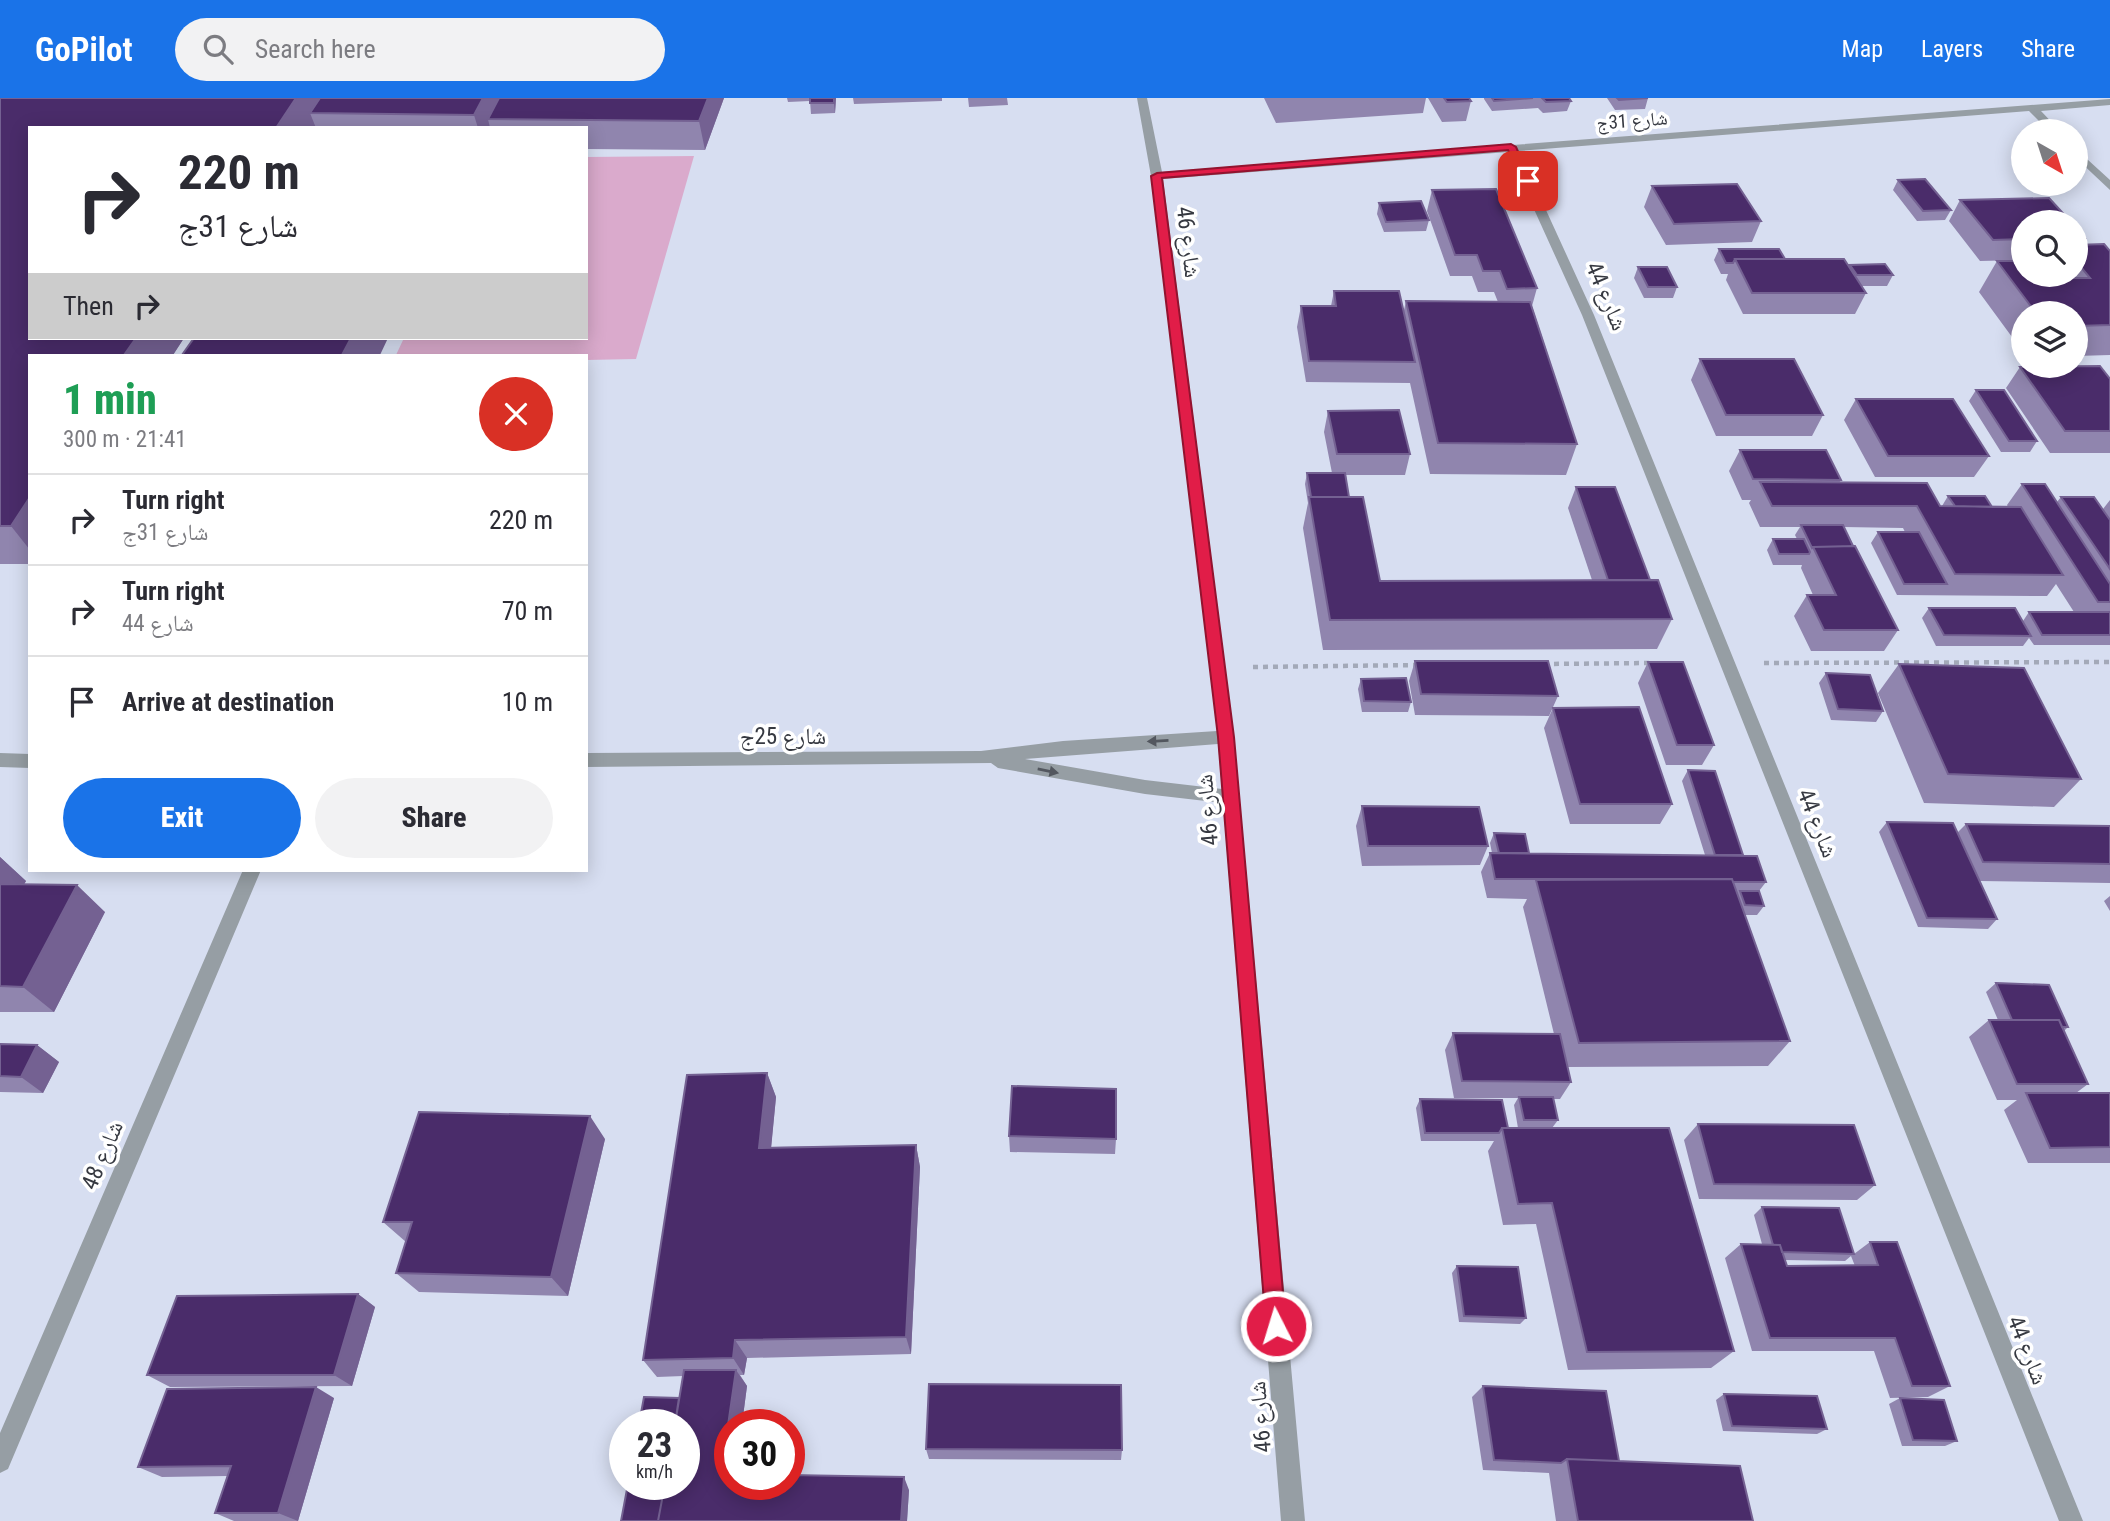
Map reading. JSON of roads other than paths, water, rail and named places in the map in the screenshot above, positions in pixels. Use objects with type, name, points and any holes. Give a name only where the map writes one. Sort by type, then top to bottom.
[{"type":"street","name":"شارع 46","points":[[1142,98],[1157,176],[1226,737],[1293,1521]]},
{"type":"street","name":"شارع 31ج","points":[[1157,176],[2110,102]]},
{"type":"street","points":[[2032,108],[2043,119]]},
{"type":"street","name":"شارع 44","points":[[1511,147],[1588,315],[2070,1521]]},
{"type":"street","points":[[2088,164],[2110,187]]},
{"type":"street","name":"شارع 25ج","points":[[588,760],[981,758],[1063,748],[1226,737]]},
{"type":"street","name":"شارع 25ج","points":[[981,758],[1122,783],[1230,797]]},
{"type":"street","points":[[0,761],[28,761]]},
{"type":"street","name":"شارع 48","points":[[0,1461],[251,872]]}]
